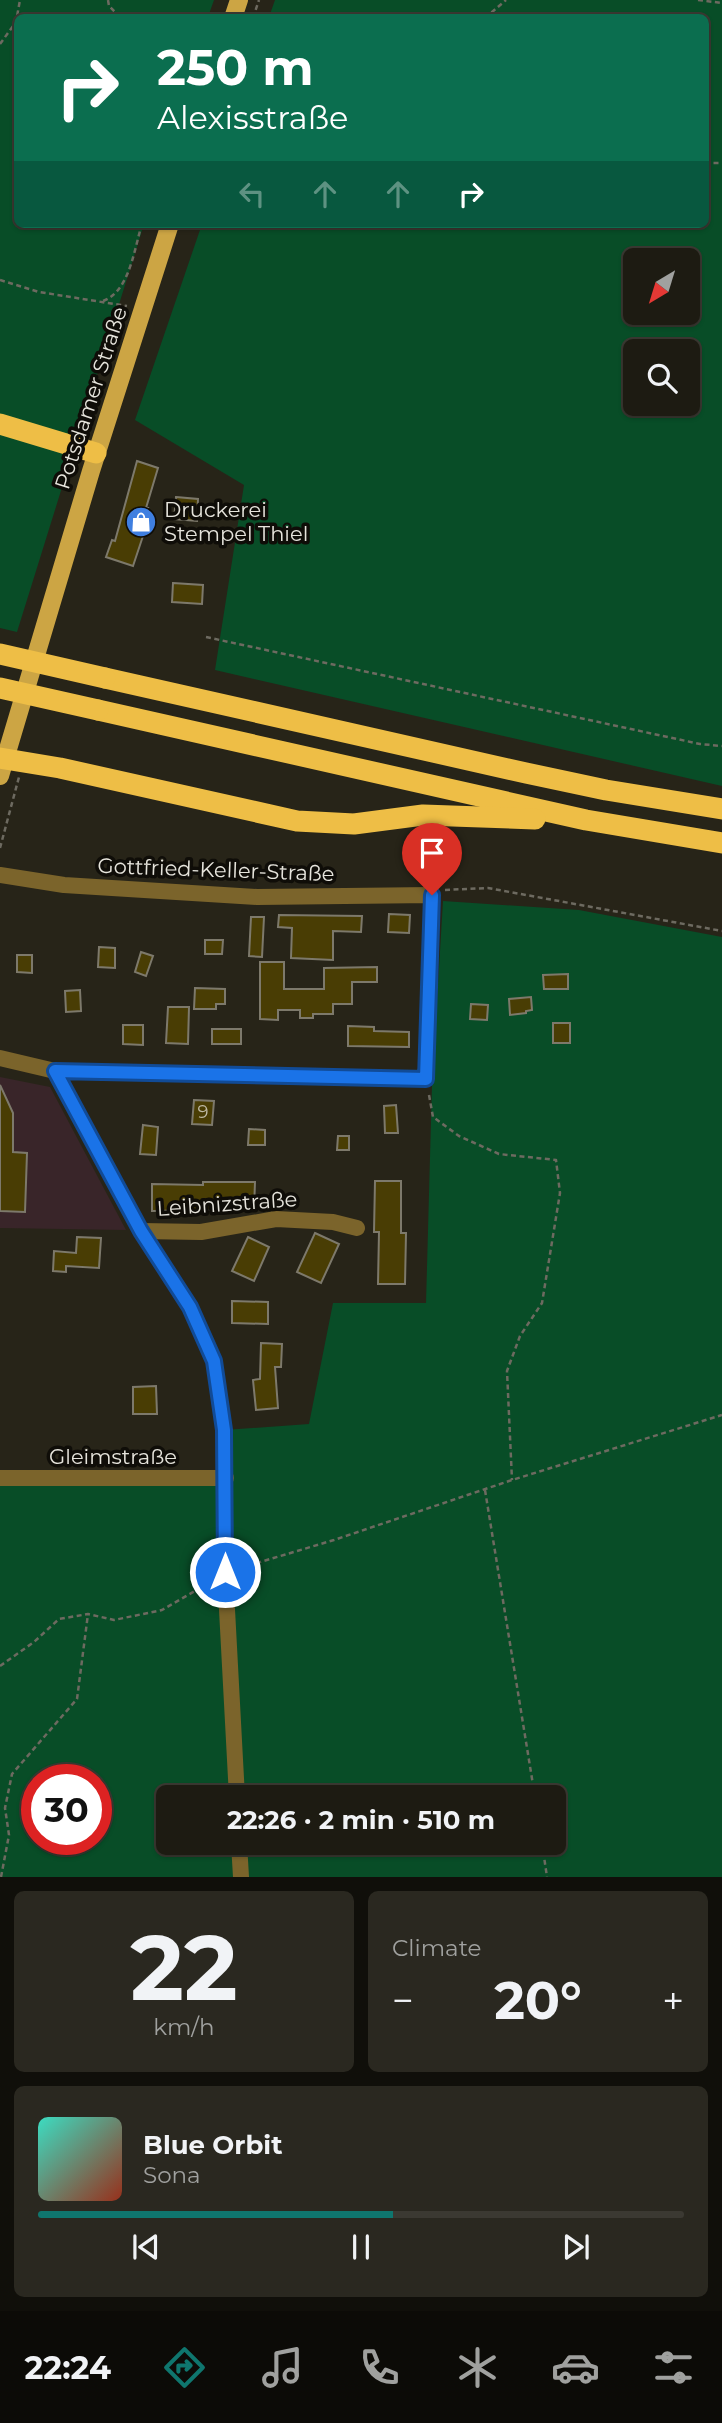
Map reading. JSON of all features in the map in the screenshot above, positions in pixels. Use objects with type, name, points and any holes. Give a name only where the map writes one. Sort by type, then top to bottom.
[{"type":"highway","points":[[0,424],[96,453]]},
{"type":"highway","points":[[0,654],[526,773],[606,790],[722,809]]},
{"type":"highway","points":[[0,688],[586,820],[722,843]]},
{"type":"highway","points":[[2,764],[60,768],[297,821],[317,823],[354,824],[423,815],[586,820]]},
{"type":"main road","name":"Potsdamer Straße","points":[[2,764],[96,453],[169,228]]},
{"type":"street","name":"Gottfried-Keller-Straße","points":[[0,875],[64,885],[257,897],[432,895]]},
{"type":"street","points":[[0,1058],[55,1071],[426,1079],[432,895]]},
{"type":"street","name":"Leibnizstraße","points":[[55,1071],[141,1231],[190,1307],[214,1361],[224,1430],[225,1572],[236,1785]]},
{"type":"street","name":"Leibnizstraße","points":[[141,1231],[201,1231],[276,1219],[333,1222],[357,1228]]},
{"type":"street","name":"Gleimstraße","points":[[0,1478],[226,1478]]},
{"type":"street","points":[[240,1855],[241,1877]]},
{"type":"path","points":[[490,14],[506,0]]},
{"type":"path","points":[[698,0],[722,4]]},
{"type":"path","points":[[0,44],[14,25]]},
{"type":"path","points":[[100,302],[113,297],[122,286],[141,228]]},
{"type":"path","points":[[0,280],[38,292],[135,308]]},
{"type":"path","points":[[206,637],[687,741],[722,746]]},
{"type":"path","points":[[0,848],[18,787]]},
{"type":"path","points":[[432,895],[448,889],[488,888],[722,931]]},
{"type":"path","points":[[426,1079],[433,1118],[459,1136],[499,1154],[556,1160],[560,1193],[542,1303],[520,1336],[507,1371],[512,1480]]},
{"type":"path","points":[[0,1666],[60,1619],[88,1614],[114,1620],[162,1610],[225,1572],[334,1540],[512,1480],[722,1415]]},
{"type":"path","points":[[485,1490],[533,1785]]},
{"type":"path","points":[[1,1877],[9,1835],[5,1808],[12,1774],[77,1699],[88,1614]]},
{"type":"path","points":[[544,1855],[547,1877]]},
{"type":"shaded area","points":[[0,1077],[50,1087],[126,1230],[0,1228]]},
{"type":"green space","points":[[0,0],[214,0],[209,14],[14,14],[14,228],[143,228],[17,632],[0,628]]},
{"type":"green space","points":[[275,0],[722,0],[722,786],[215,670],[244,485],[135,420],[201,228],[709,228],[709,14],[270,14]]},
{"type":"green space","points":[[443,901],[579,910],[722,937],[722,1877],[0,1877],[0,1478],[225,1478],[224,1430],[309,1424],[333,1303],[426,1303],[432,1085]]},
{"type":"building","points":[[137,461],[158,468],[140,535],[143,536],[133,566],[106,557],[112,540],[115,541]]},
{"type":"building","points":[[176,497],[198,499],[197,521],[174,519]]},
{"type":"building","points":[[173,583],[203,585],[202,604],[172,602]]},
{"type":"building","points":[[389,914],[410,915],[409,933],[388,932]]},
{"type":"building","points":[[279,915],[362,916],[361,932],[333,931],[333,960],[291,958],[292,928],[278,927]]},
{"type":"building","points":[[251,917],[264,917],[262,957],[249,956]]},
{"type":"building","points":[[205,940],[223,940],[222,954],[205,954]]},
{"type":"building","points":[[99,947],[115,948],[115,968],[98,967]]},
{"type":"building","points":[[141,952],[153,956],[146,976],[135,972]]},
{"type":"building","points":[[17,955],[32,955],[32,973],[17,972]]},
{"type":"building","points":[[260,962],[284,962],[284,989],[324,989],[324,968],[377,967],[377,982],[352,982],[352,1004],[333,1004],[333,1014],[313,1014],[313,1018],[300,1018],[300,1010],[278,1010],[278,1020],[260,1019]]},
{"type":"building","points":[[568,974],[568,989],[544,989],[543,975]]},
{"type":"building","points":[[195,988],[225,989],[225,1004],[216,1004],[216,1009],[194,1009]]},
{"type":"building","points":[[80,990],[81,1011],[66,1012],[65,991]]},
{"type":"building","points":[[531,997],[532,1010],[510,1015],[509,999]]},
{"type":"building","points":[[471,1004],[488,1005],[487,1020],[470,1019]]},
{"type":"building","points":[[168,1007],[189,1007],[188,1044],[166,1043]]},
{"type":"building","points":[[553,1023],[570,1023],[570,1043],[553,1043]]},
{"type":"building","points":[[123,1025],[143,1025],[143,1045],[123,1044]]},
{"type":"building","points":[[348,1026],[374,1027],[374,1031],[409,1032],[409,1047],[348,1046]]},
{"type":"building","points":[[212,1029],[241,1029],[241,1044],[212,1044]]},
{"type":"building","points":[[0,1085],[13,1113],[13,1152],[27,1153],[25,1212],[0,1211]]},
{"type":"building","points":[[194,1100],[214,1101],[212,1125],[192,1124]]},
{"type":"building","points":[[396,1105],[398,1133],[385,1133],[384,1106]]},
{"type":"building","points":[[143,1125],[158,1127],[156,1155],[140,1154]]},
{"type":"building","points":[[249,1129],[265,1130],[265,1145],[248,1145]]},
{"type":"building","points":[[338,1136],[349,1136],[349,1150],[337,1150]]},
{"type":"building","points":[[375,1181],[401,1181],[401,1233],[406,1233],[405,1284],[378,1284],[379,1232],[374,1232]]},
{"type":"building","points":[[203,1182],[255,1182],[254,1209],[152,1211],[152,1184],[203,1185]]},
{"type":"building","points":[[315,1233],[339,1244],[321,1283],[297,1272]]},
{"type":"building","points":[[77,1237],[101,1238],[99,1268],[66,1266],[66,1272],[53,1271],[54,1251],[76,1253]]},
{"type":"building","points":[[248,1237],[269,1247],[254,1281],[232,1271]]},
{"type":"building","points":[[232,1301],[268,1302],[268,1324],[232,1323]]},
{"type":"building","points":[[261,1343],[282,1344],[281,1367],[275,1367],[278,1408],[256,1410],[253,1380],[260,1379]]},
{"type":"building","points":[[156,1386],[157,1414],[133,1414],[133,1387]]},
{"type":"place","name":"Druckerei Stempel Thiel","points":[[141,522]]},
{"type":"route","points":[[225,1572],[224,1430],[214,1361],[190,1307],[141,1231],[55,1071],[426,1079],[432,895]]}]
